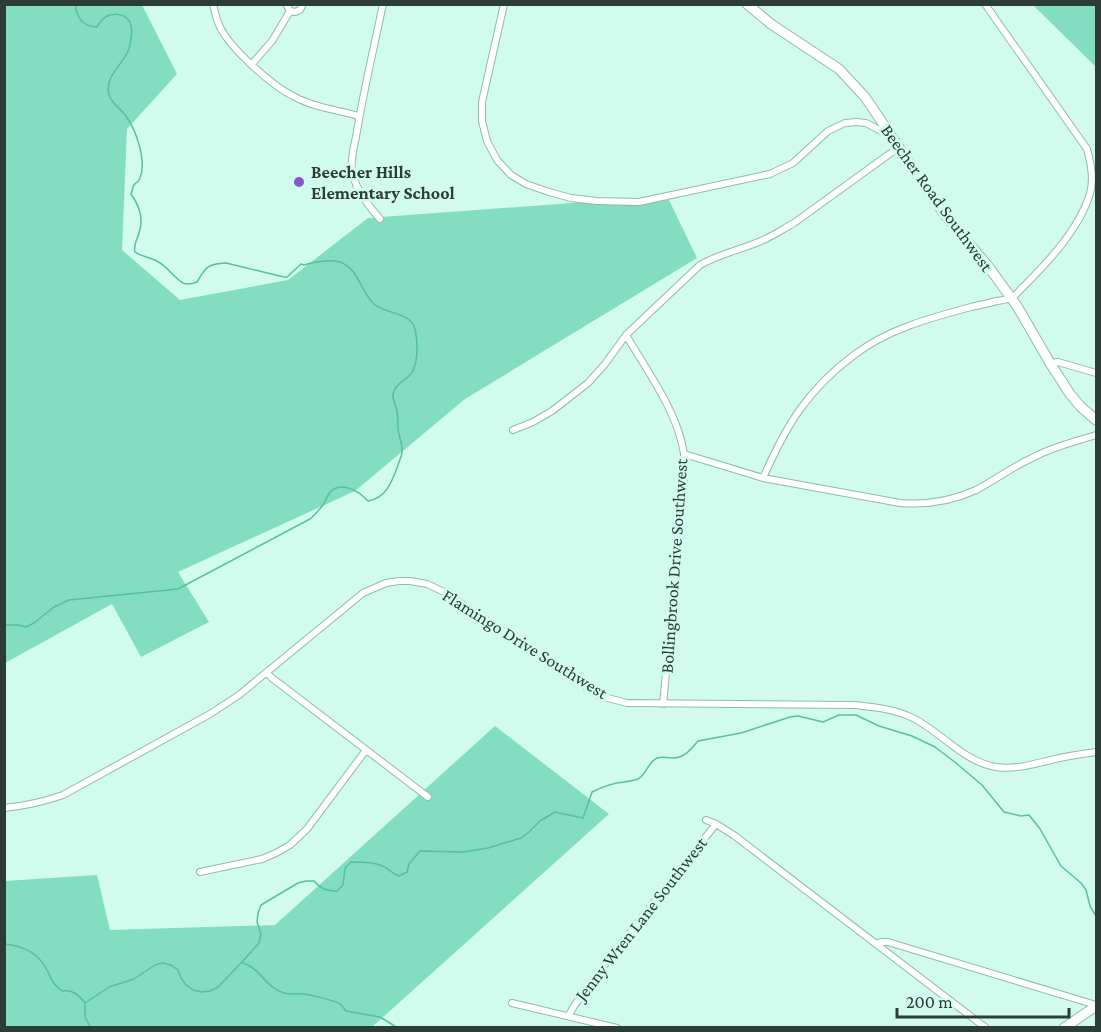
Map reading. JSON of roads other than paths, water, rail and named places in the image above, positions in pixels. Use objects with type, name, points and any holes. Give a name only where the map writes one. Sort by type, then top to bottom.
[{"type":"street","points":[[213,4],[220,28],[230,42],[273,84],[309,103],[359,116]]},
{"type":"street","points":[[252,64],[272,41],[288,8],[298,12],[303,4]]},
{"type":"street","points":[[380,219],[363,198],[352,171],[352,159],[383,4]]},
{"type":"street","points":[[504,4],[482,102],[482,121],[487,141],[497,160],[512,175],[526,184],[549,192],[571,198],[597,201],[639,202],[770,174],[793,163],[828,131],[845,123],[866,123],[891,136]]},
{"type":"street","name":"Beecher Road Southwest","points":[[747,4],[771,24],[839,69],[865,97],[944,214],[988,266],[1017,306],[1050,363],[1075,400],[1096,420]]},
{"type":"street","points":[[763,478],[795,414],[823,382],[854,355],[886,336],[925,319],[1011,298],[1045,266],[1072,229],[1090,194],[1092,165],[1087,149],[985,4]]},
{"type":"street","points":[[513,430],[552,411],[588,383],[627,334],[700,266],[712,258],[760,242],[777,233],[898,147]]},
{"type":"street","name":"Bollingbrook Drive Southwest","points":[[627,334],[669,409],[684,454],[684,487],[663,704]]},
{"type":"street","points":[[1050,363],[1058,362],[1096,372]]},
{"type":"street","points":[[684,454],[763,478],[900,503],[930,503],[961,496],[1032,457],[1096,435]]},
{"type":"street","name":"Flamingo Drive Southwest","points":[[4,808],[23,807],[63,795],[209,714],[239,695],[267,673],[363,593],[386,583],[410,581],[427,584],[444,592],[600,696],[627,703],[878,707],[914,718],[982,764],[1005,768],[1017,768],[1074,754],[1096,752]]},
{"type":"street","points":[[267,673],[428,797]]},
{"type":"street","points":[[200,872],[262,859],[290,845],[307,829],[366,750]]},
{"type":"street","points":[[706,820],[735,836],[986,1028]]},
{"type":"street","name":"Jenny Wren Lane Southwest","points":[[569,1016],[573,1006],[716,824]]},
{"type":"street","points":[[876,944],[888,942],[1096,1005]]},
{"type":"street","points":[[512,1003],[617,1028]]},
{"type":"street","points":[[1064,1028],[1096,1005]]},
{"type":"waterway","points":[[4,625],[26,627],[54,607],[69,600],[178,589],[310,519],[323,505],[330,492],[335,489],[345,487],[360,494],[368,501],[380,496],[391,483],[402,454],[393,394],[397,386],[412,373],[417,355],[413,323],[403,316],[374,304],[351,270],[340,262],[301,264],[287,277],[220,263],[211,265],[197,282],[188,284],[179,281],[161,263],[135,252],[141,217],[131,194],[142,171],[141,155],[133,129],[126,116],[110,98],[108,88],[112,76],[129,49],[131,25],[124,16],[116,14],[105,17],[97,27],[88,25],[79,17],[75,4]]},
{"type":"waterway","points":[[85,1003],[109,987],[134,979],[155,965],[163,963],[178,970],[186,985],[193,990],[210,991],[218,987],[259,943],[261,934],[257,922],[261,905],[298,883],[314,881],[324,889],[337,891],[343,885],[345,868],[351,862],[378,865],[399,876],[407,872],[409,864],[420,851],[463,852],[488,848],[521,838],[540,821],[555,812],[583,818],[592,792],[611,784],[638,779],[657,758],[680,757],[698,741],[741,733],[798,716],[823,722],[839,715],[856,715],[935,747],[982,785],[1004,812],[1021,816],[1029,815],[1040,829],[1061,866],[1086,890],[1090,906],[1096,916]]},
{"type":"waterway","points":[[4,944],[24,949],[35,955],[57,987],[62,991],[75,993],[85,1003]]},
{"type":"waterway","points":[[243,963],[254,969],[272,987],[287,994],[306,994],[328,1000],[340,1004],[346,1011],[380,1017],[398,1028]]},
{"type":"waterway","points":[[85,1004],[85,1017],[91,1028]]},
{"type":"place","name":"Beecher Hills Elementary School","points":[[299,182]]}]
